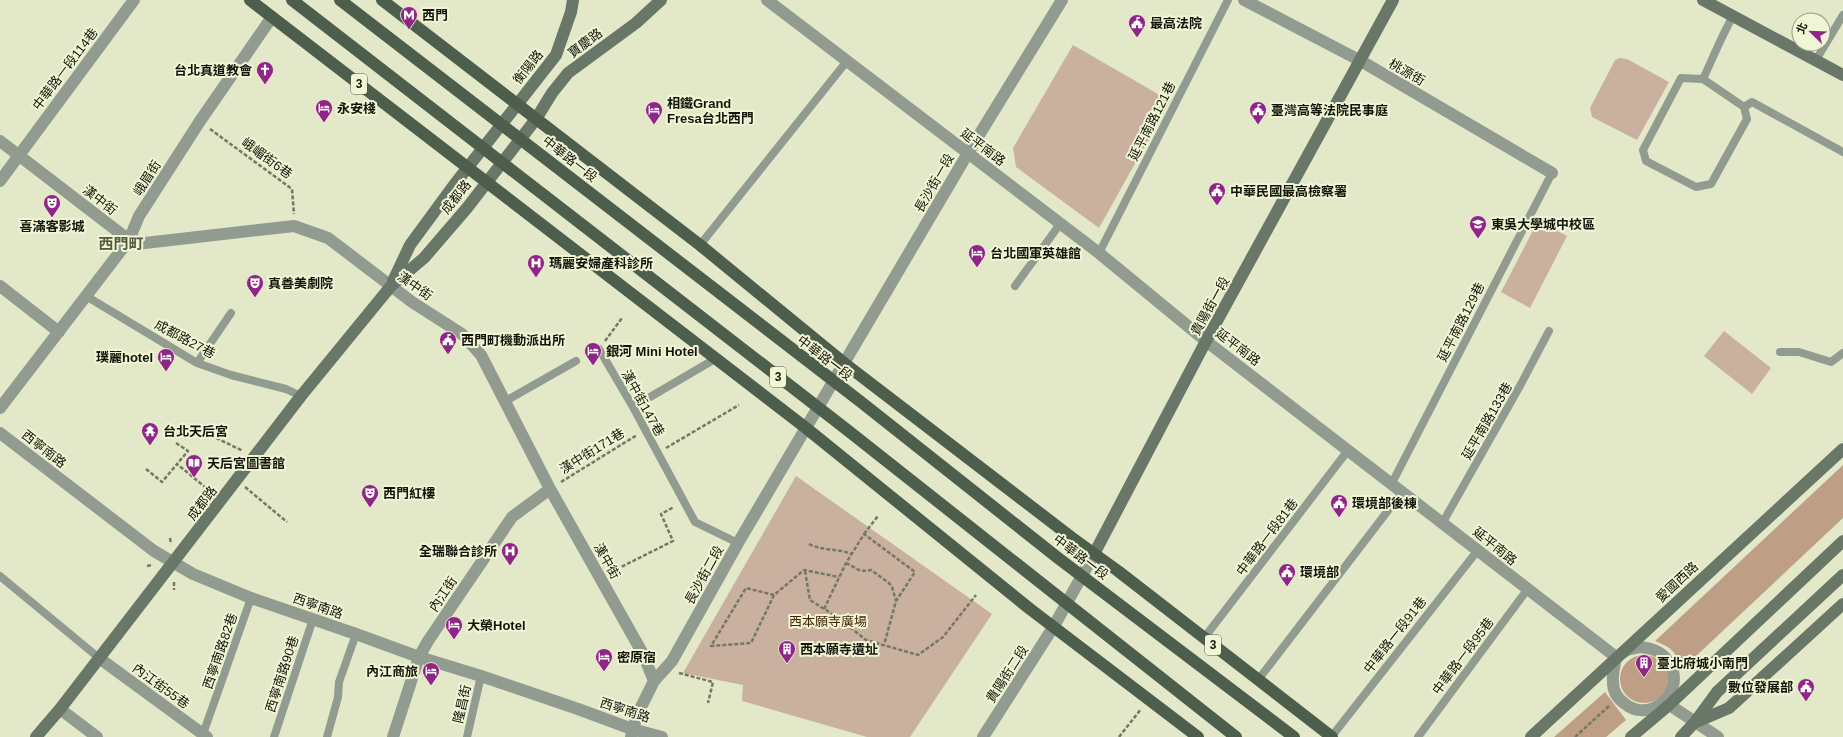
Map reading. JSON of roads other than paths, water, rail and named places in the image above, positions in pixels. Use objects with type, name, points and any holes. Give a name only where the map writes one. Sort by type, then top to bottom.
[{"type":"main road","name":"3","points":[[250,0],[806,428],[1054,626],[1198,737]]},
{"type":"main road","name":"3","points":[[292,0],[818,407],[1236,737]]},
{"type":"main road","name":"中華路一段","points":[[340,0],[520,138],[1058,558],[1083,575],[1294,737]]},
{"type":"main road","name":"中華路一段","points":[[382,0],[700,246],[844,363],[1332,737]]},
{"type":"main road","name":"衡陽路","points":[[516,104],[556,55],[571,12],[573,0]]},
{"type":"main road","name":"寶慶路","points":[[536,119],[552,93],[568,73],[636,23],[662,0]]},
{"type":"main road","name":"貴陽街一段","points":[[1094,554],[1206,341],[1394,0]]},
{"type":"main road","points":[[1703,0],[1843,75]]},
{"type":"main road","name":"成都路","points":[[391,286],[410,245],[516,104]]},
{"type":"main road","name":"成都路","points":[[36,737],[60,709],[237,482],[301,396],[391,286],[424,258],[466,208],[536,119]]},
{"type":"main road","name":"愛國西路","points":[[1531,737],[1843,449]]},
{"type":"main road","points":[[1631,737],[1843,542]]},
{"type":"main road","points":[[1681,737],[1695,722],[1717,692],[1843,575]]},
{"type":"main road","points":[[1695,722],[1730,708],[1843,604]]},
{"type":"street","name":"中華路一段114巷","points":[[0,181],[134,0]]},
{"type":"street","name":"延平南路","points":[[767,0],[1099,253],[1206,341],[1403,491],[1527,590],[1616,658]]},
{"type":"street","name":"長沙街一段","points":[[818,407],[968,153],[1062,0]]},
{"type":"street","name":"桃源街","points":[[1244,0],[1361,61],[1552,173]]},
{"type":"street","name":"峨眉街","points":[[0,408],[129,240],[139,216],[200,121],[272,17]]},
{"type":"street","name":"漢中街","points":[[0,141],[129,240],[145,243],[294,226],[328,238],[412,302],[462,334],[481,354],[504,402],[550,489],[644,654],[654,681]]},
{"type":"street","points":[[0,286],[59,332]]},
{"type":"street","name":"長沙街二段","points":[[632,733],[637,715],[654,681],[672,661],[738,543],[818,407]]},
{"type":"street","name":"西寧南路","points":[[0,433],[154,552],[193,574],[251,598],[419,657],[481,676],[578,709],[632,733],[662,737]]},
{"type":"street","name":"內江街","points":[[393,737],[419,657],[428,641],[512,517],[550,489]]},
{"type":"street","name":"貴陽街一段","points":[[1054,626],[1094,554]]},
{"type":"street","name":"貴陽街二段","points":[[983,737],[1054,626]]},
{"type":"street","points":[[1640,647],[1658,651],[1666,658],[1674,675],[1667,704],[1646,711],[1636,711],[1629,708],[1621,701],[1615,692],[1613,681],[1616,658],[1627,650],[1640,647]]},
{"type":"street","name":"內江街55巷","points":[[99,658],[205,736]]},
{"type":"street","points":[[1667,704],[1718,737]]},
{"type":"street","points":[[60,709],[97,737]]},
{"type":"lane","name":"延平南路121巷","points":[[1099,253],[1228,0]]},
{"type":"lane","points":[[1816,60],[1843,15]]},
{"type":"lane","points":[[1703,79],[1720,45],[1722,34],[1733,16]]},
{"type":"lane","points":[[700,246],[847,61]]},
{"type":"lane","points":[[1681,78],[1703,79],[1744,107],[1747,118],[1711,184],[1696,187],[1646,162],[1643,150],[1681,78]]},
{"type":"lane","points":[[1744,107],[1752,102],[1843,152]]},
{"type":"lane","name":"延平南路129巷","points":[[1392,483],[1552,173]]},
{"type":"lane","points":[[1015,286],[1060,224]]},
{"type":"lane","name":"成都路27巷","points":[[86,296],[197,363],[301,396]]},
{"type":"lane","points":[[197,363],[231,313]]},
{"type":"lane","name":"延平南路133巷","points":[[1443,522],[1521,384],[1549,331]]},
{"type":"lane","name":"漢中街147巷","points":[[599,349],[633,407],[644,430],[695,522],[738,543]]},
{"type":"lane","points":[[1780,352],[1799,352],[1831,362],[1843,353]]},
{"type":"lane","points":[[633,407],[715,359]]},
{"type":"lane","points":[[504,402],[576,361]]},
{"type":"lane","name":"中華路一段81巷","points":[[1204,638],[1348,449]]},
{"type":"lane","points":[[1258,680],[1403,491]]},
{"type":"lane","name":"中華路一段91巷","points":[[1332,737],[1478,550]]},
{"type":"lane","points":[[0,576],[99,658]]},
{"type":"lane","name":"中華路一段95巷","points":[[1418,737],[1527,590]]},
{"type":"lane","name":"西寧南路82巷","points":[[205,736],[251,598]]},
{"type":"lane","name":"西寧南路90巷","points":[[274,737],[313,619]]},
{"type":"lane","points":[[327,737],[338,697],[338,682],[356,634]]},
{"type":"lane","name":"隆昌街","points":[[467,737],[481,676]]},
{"type":"place","name":"西門","points":[[409,30]]},
{"type":"place","name":"最高法院","points":[[1137,38]]},
{"type":"place","name":"台北真道教會","points":[[265,85]]},
{"type":"place","name":"永安棧","points":[[324,123]]},
{"type":"place","name":"相鐵Grand Fresa台北西門","points":[[654,125]]},
{"type":"place","name":"臺灣高等法院民事庭","points":[[1258,125]]},
{"type":"place","name":"中華民國最高檢察署","points":[[1217,206]]},
{"type":"place","name":"喜滿客影城","points":[[52,218]]},
{"type":"place","name":"東吳大學城中校區","points":[[1478,239]]},
{"type":"place","name":"台北國軍英雄館","points":[[977,268]]},
{"type":"place","name":"瑪麗安婦產科診所","points":[[536,278]]},
{"type":"place","name":"真善美劇院","points":[[255,298]]},
{"type":"place","name":"西門町機動派出所","points":[[448,355]]},
{"type":"place","name":"銀河 Mini Hotel","points":[[593,366]]},
{"type":"place","name":"璞麗hotel","points":[[166,372]]},
{"type":"place","name":"台北天后宮","points":[[150,446]]},
{"type":"place","name":"天后宮圖書館","points":[[194,478]]},
{"type":"place","name":"西門紅樓","points":[[370,508]]},
{"type":"place","name":"環境部後棟","points":[[1339,518]]},
{"type":"place","name":"全瑞聯合診所","points":[[510,566]]},
{"type":"place","name":"環境部","points":[[1287,587]]},
{"type":"place","name":"大榮Hotel","points":[[454,640]]},
{"type":"place","name":"西本願寺遺址","points":[[787,664]]},
{"type":"place","name":"密原宿","points":[[604,672]]},
{"type":"place","name":"臺北府城小南門","points":[[1644,678]]},
{"type":"place","name":"內江商旅","points":[[431,686]]},
{"type":"place","name":"數位發展部","points":[[1806,702]]},
{"type":"district","name":"西門町","points":[[121,243]]},
{"type":"park label","name":"西本願寺廣場","points":[[828,621]]}]
